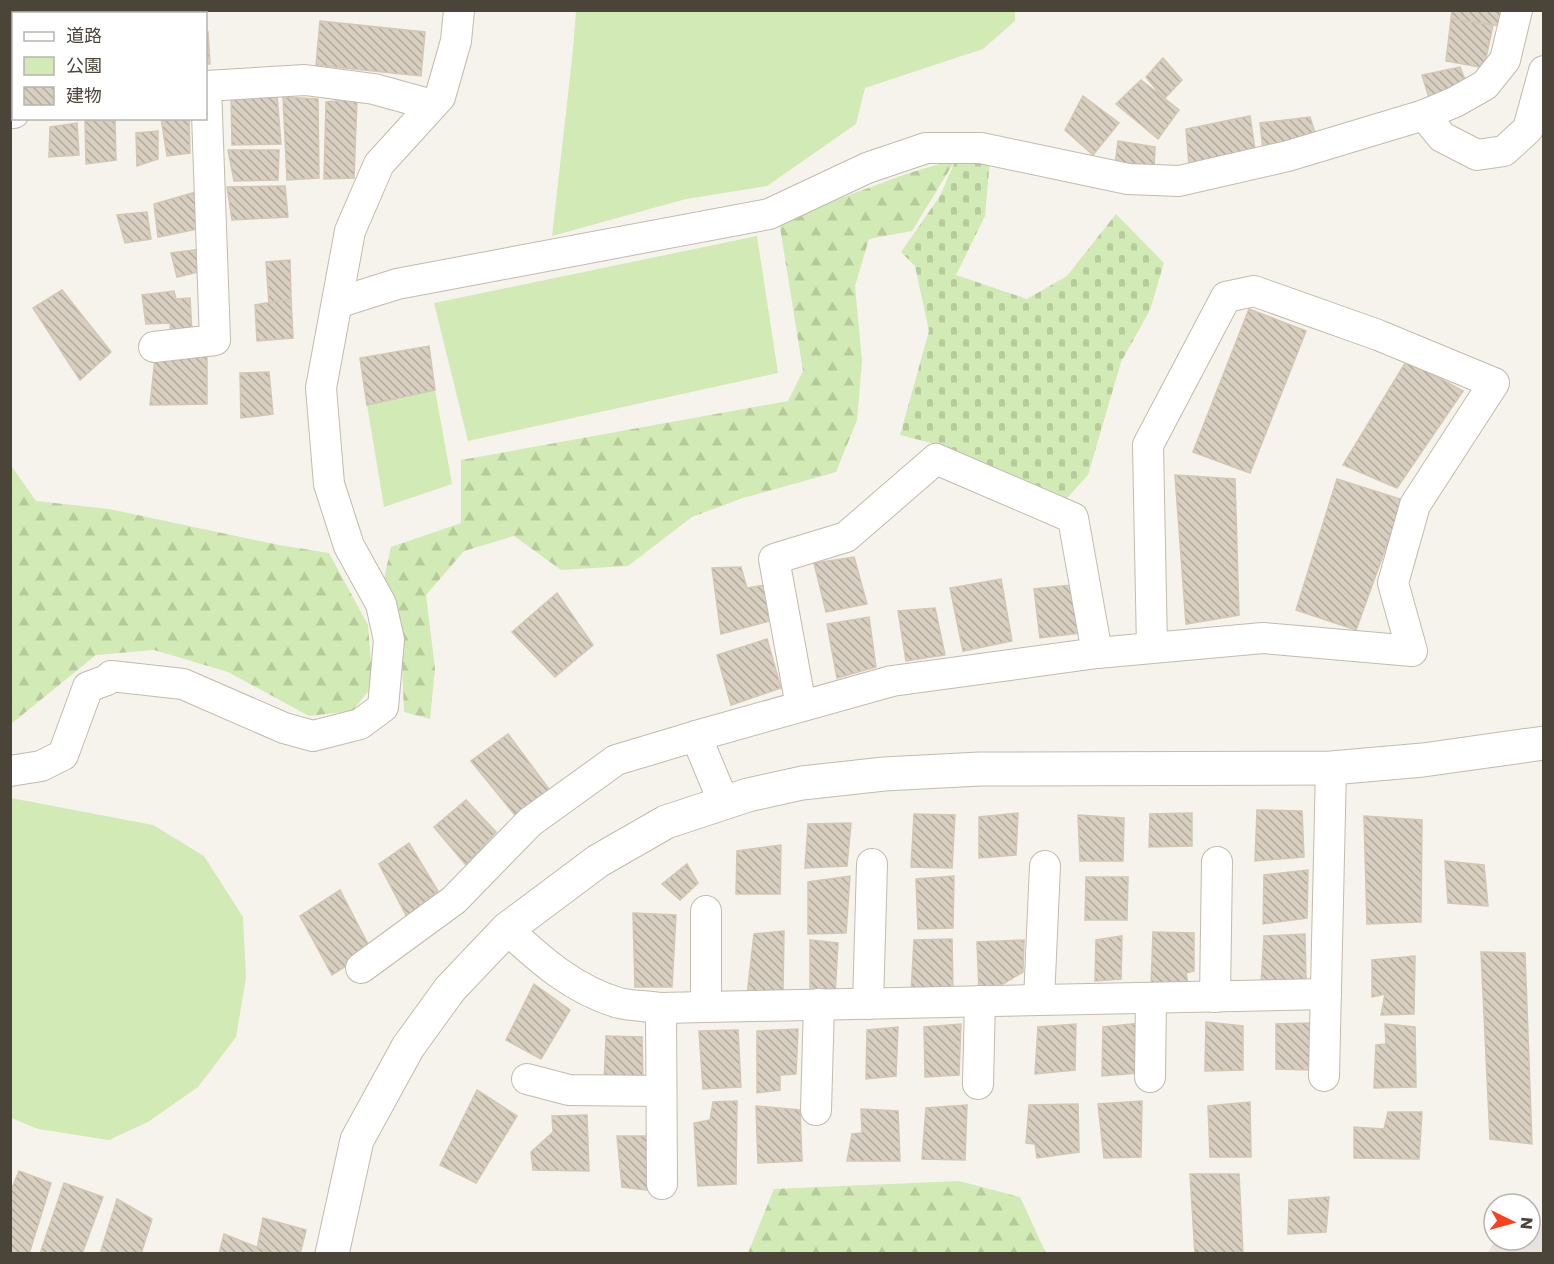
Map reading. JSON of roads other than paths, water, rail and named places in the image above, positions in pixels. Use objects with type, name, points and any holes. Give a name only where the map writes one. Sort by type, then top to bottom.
[{"type":"street","points":[[10,771],[41,766],[63,755],[88,687],[107,680],[111,676],[183,684],[284,728],[313,736],[360,724],[383,707],[389,640],[381,604],[349,546],[329,484],[321,388],[350,231],[379,164],[440,97],[456,41],[459,10]]},
{"type":"street","points":[[337,303],[397,284],[769,214],[867,168],[926,148],[981,148],[1128,179],[1179,181],[1288,156],[1424,115],[1455,102],[1485,85],[1505,60],[1517,10]]},
{"type":"street","points":[[1424,115],[1442,137],[1477,155],[1504,150],[1528,129],[1544,71]]},
{"type":"street","points":[[207,86],[305,80],[374,89],[432,105]]},
{"type":"street","points":[[154,347],[214,340],[207,118]]},
{"type":"street","points":[[361,968],[454,900],[530,822],[616,760],[892,681],[1097,653],[1263,638],[1412,651],[1393,583],[1415,505],[1494,383],[1378,334],[1254,291],[1226,297],[1148,445],[1152,648]]},
{"type":"street","points":[[801,706],[774,559],[846,537],[936,459],[1073,518],[1097,653]]},
{"type":"street","points":[[696,736],[724,803]]},
{"type":"street","points":[[332,1254],[357,1140],[408,1047],[450,989],[507,929],[598,861],[666,822],[748,795],[802,783],[884,774],[980,769],[1331,768],[1423,760],[1544,743]]},
{"type":"street","points":[[1324,1076],[1331,768]]},
{"type":"street","points":[[1215,997],[1217,862]]},
{"type":"street","points":[[868,1004],[872,864]]},
{"type":"street","points":[[1039,1000],[1045,866]]},
{"type":"street","points":[[706,911],[706,1007]]},
{"type":"street","points":[[507,929],[537,957],[581,988],[620,1003],[661,1008],[1326,994]]},
{"type":"street","points":[[1150,998],[1150,1077]]},
{"type":"street","points":[[978,1084],[980,1001]]},
{"type":"street","points":[[816,1110],[819,1004]]},
{"type":"street","points":[[661,1008],[662,1184]]},
{"type":"street","points":[[527,1079],[569,1090],[661,1091]]}]
